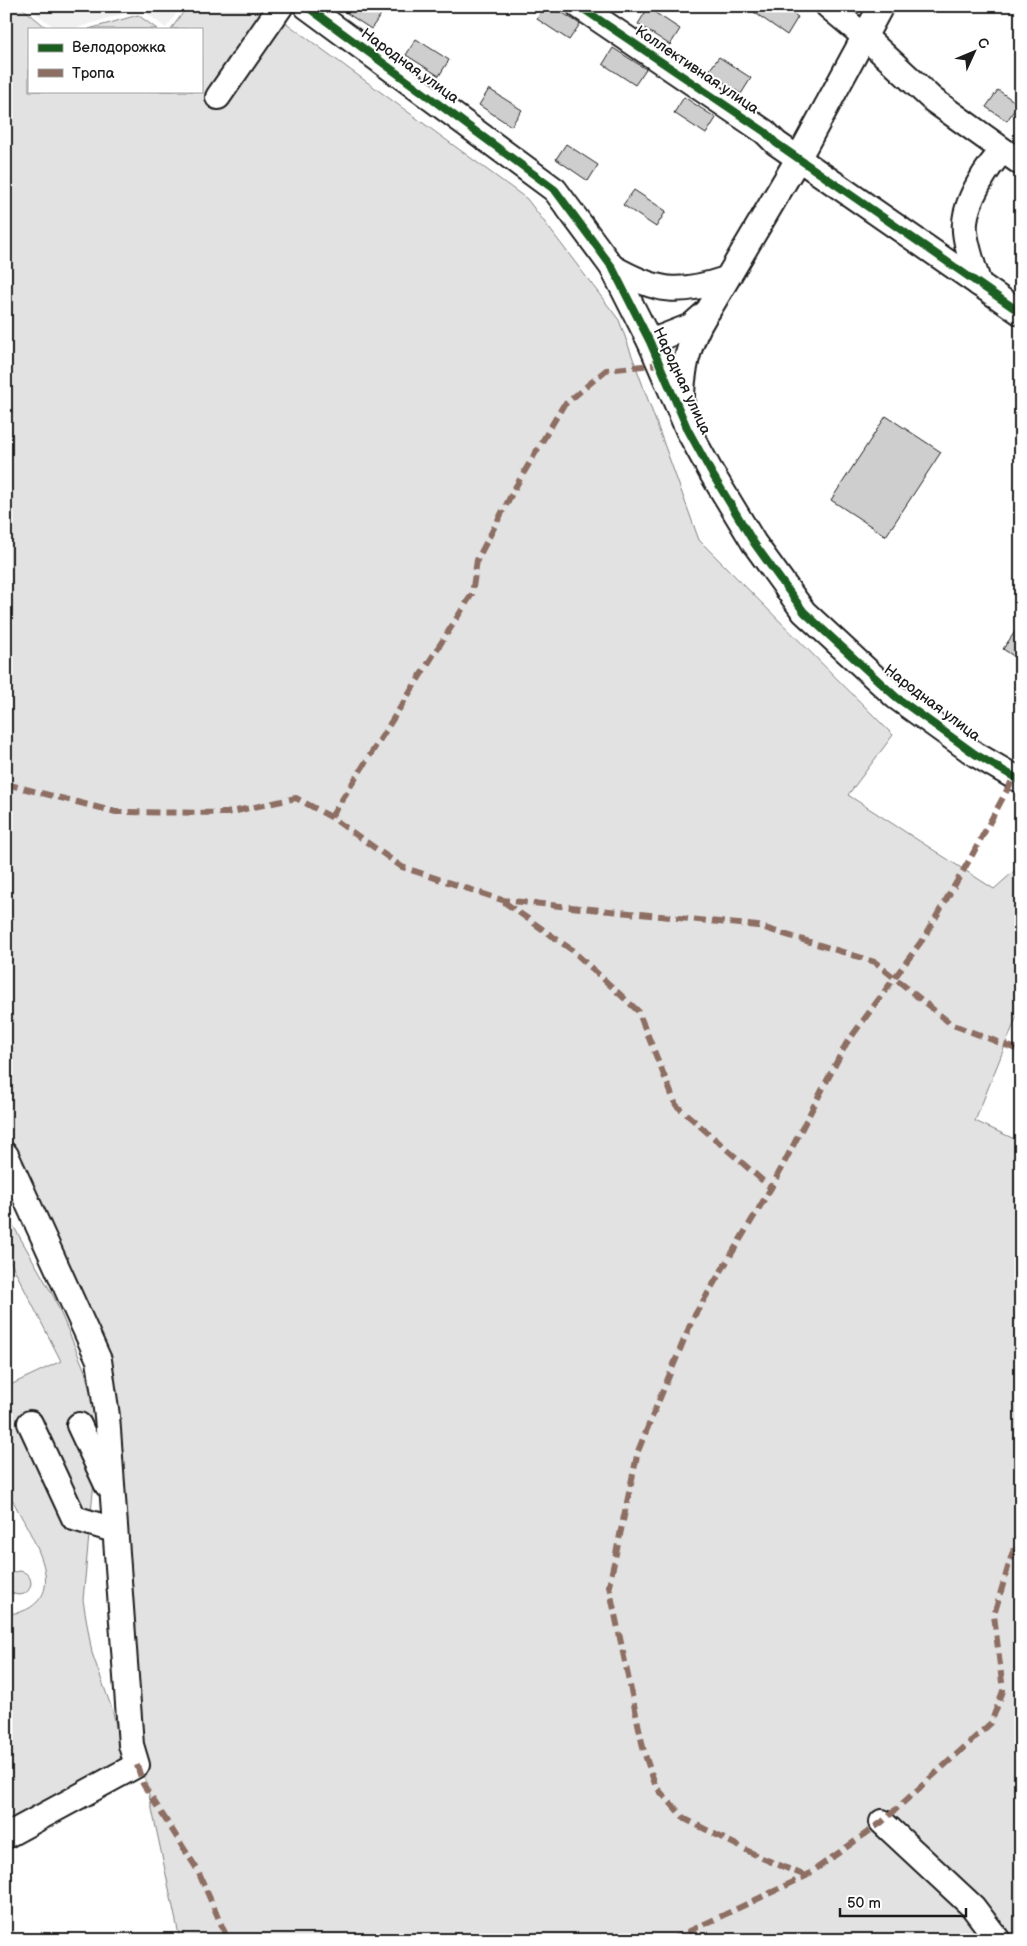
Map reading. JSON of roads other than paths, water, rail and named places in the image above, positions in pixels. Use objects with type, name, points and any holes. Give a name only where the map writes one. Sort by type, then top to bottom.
[{"type":"street","points":[[218,97],[281,6]]},
{"type":"street","name":"Народная улица","points":[[306,6],[555,190],[612,267],[650,342],[683,417],[711,472],[754,544],[804,612],[896,697],[975,754],[1021,781]]},
{"type":"street","name":"Коллективная улица","points":[[579,6],[765,132],[798,159],[1021,313]]},
{"type":"street","points":[[828,6],[865,37],[933,100],[1012,157]]},
{"type":"street","points":[[683,417],[682,387],[686,360],[694,334],[798,159],[881,6]]},
{"type":"street","points":[[979,284],[965,223],[977,186],[990,163],[1012,157]]},
{"type":"street","points":[[612,267],[638,282],[667,290],[698,288],[726,279]]},
{"type":"street","points":[[650,342],[691,326],[708,310]]},
{"type":"street","points":[[6,1154],[99,1360],[107,1416],[131,1745],[137,1765],[6,1836]]},
{"type":"street","points":[[30,1423],[74,1518],[114,1530]]},
{"type":"street","points":[[79,1425],[112,1495]]},
{"type":"street","points":[[882,1822],[973,1907],[998,1940]]}]
